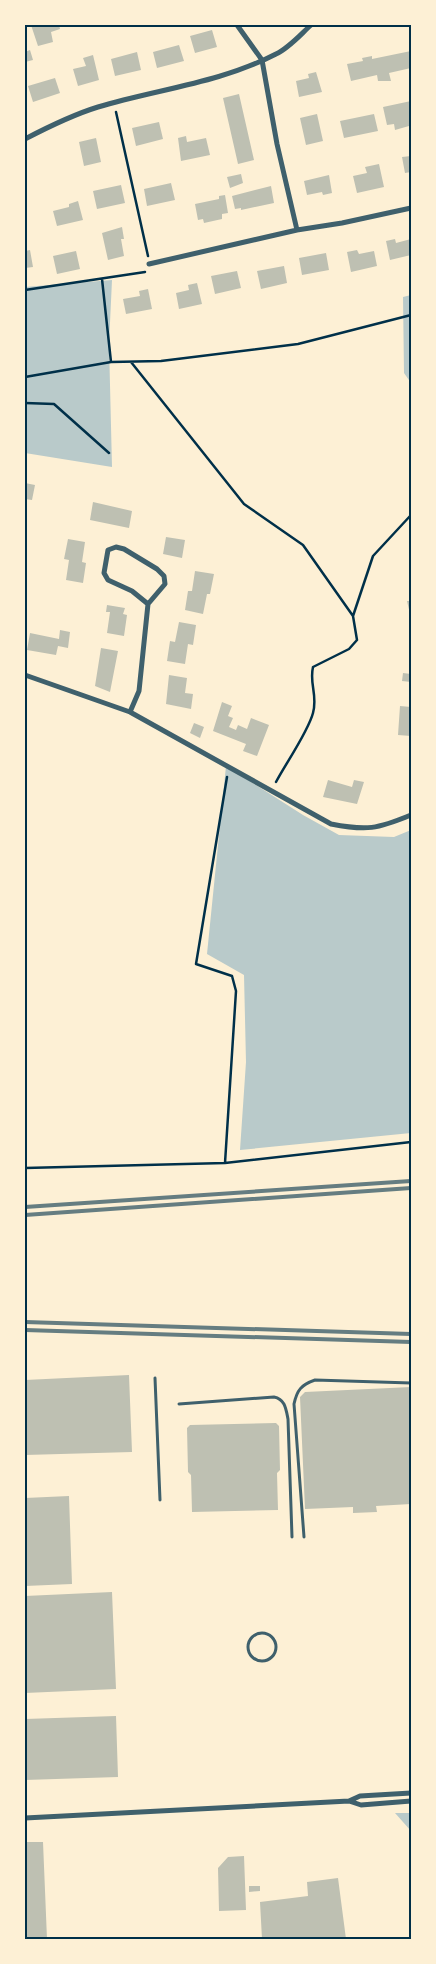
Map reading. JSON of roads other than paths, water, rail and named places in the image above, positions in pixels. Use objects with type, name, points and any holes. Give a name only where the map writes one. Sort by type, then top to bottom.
[{"type":"street","points":[[237,25],[262,60],[277,144],[297,230]]},
{"type":"street","points":[[25,139],[53,124],[114,103],[218,78],[247,69],[262,60],[278,54],[311,25]]},
{"type":"street","points":[[149,264],[297,230],[342,223],[411,208]]},
{"type":"street","points":[[130,712],[138,691],[148,604],[165,584],[164,576],[157,569],[124,549],[116,547],[108,550],[104,573],[108,580],[132,591],[148,604]]},
{"type":"street","points":[[25,675],[130,712],[331,824],[361,830],[383,827],[411,815]]},
{"type":"street","points":[[25,1818],[349,1801],[360,1796],[411,1794]]},
{"type":"street","points":[[349,1801],[361,1806],[411,1801]]},
{"type":"lane","points":[[155,1378],[160,1500]]},
{"type":"lane","points":[[304,1537],[294,1404],[296,1393],[303,1385],[315,1380],[411,1383]]},
{"type":"lane","points":[[179,1404],[274,1397],[280,1398],[286,1405],[292,1537]]},
{"type":"lane","points":[[266,1633],[274,1640],[276,1652],[272,1658],[261,1662],[251,1657],[248,1647],[254,1636],[266,1633]]},
{"type":"railway","points":[[25,1207],[411,1181]]},
{"type":"railway","points":[[25,1215],[411,1188]]},
{"type":"railway","points":[[25,1322],[411,1334]]},
{"type":"railway","points":[[25,1330],[411,1342]]}]
